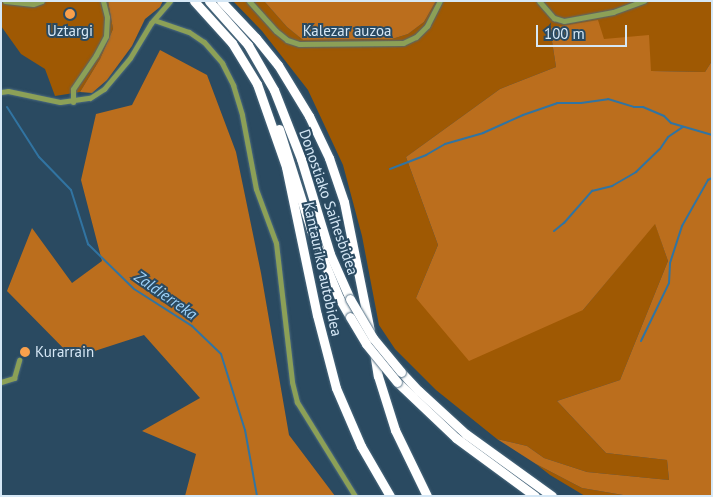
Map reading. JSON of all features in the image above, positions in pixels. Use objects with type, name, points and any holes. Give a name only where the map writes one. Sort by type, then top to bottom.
[{"type":"highway","name":"Kantauriko autobidea","points":[[194,1],[232,43],[258,84],[286,167],[317,315],[336,388],[361,446],[390,496]]},
{"type":"highway","name":"Donostiako Saihesbidea","points":[[209,1],[248,45],[274,90],[301,159],[327,246],[350,299],[373,338],[419,391],[466,434],[552,496]]},
{"type":"highway","points":[[220,1],[256,38],[278,65],[309,116],[329,158],[344,202],[378,376],[395,430],[428,496]]},
{"type":"highway","name":"Donostiako Saihesbidea","points":[[258,84],[284,138],[311,230],[335,289],[366,344],[397,382],[456,438],[535,496]]},
{"type":"street","points":[[5,1],[33,4],[42,1]]},
{"type":"street","points":[[73,102],[73,89],[106,36],[106,17],[103,1]]},
{"type":"street","points":[[1,92],[8,91],[48,100],[73,102],[90,98],[104,89],[130,58],[154,20],[170,1]]},
{"type":"street","name":"Kalezar auzoa","points":[[249,1],[276,31],[287,40],[299,44],[403,43],[416,37],[427,26],[440,1]]},
{"type":"street","points":[[539,1],[554,18],[564,21],[613,12],[644,1]]},
{"type":"street","points":[[154,20],[189,32],[204,42],[222,64],[233,85],[242,115],[256,189],[276,243],[292,382],[297,402],[355,496]]},
{"type":"street","points":[[1,382],[14,378],[20,360]]},
{"type":"shaded area","points":[[1,1],[108,1],[113,29],[100,59],[80,92],[55,96],[45,69],[21,54],[1,26]]},
{"type":"shaded area","points":[[108,1],[163,1],[160,7],[145,19],[132,46],[107,80],[92,93],[80,92],[100,59],[113,29]]},
{"type":"shaded area","points":[[233,1],[264,1],[287,27],[303,40],[392,39],[408,34],[424,22],[436,1],[712,1],[712,61],[705,72],[651,71],[604,39],[550,28],[556,67],[500,89],[406,157],[438,245],[416,298],[583,310],[655,223],[668,261],[620,380],[557,401],[606,453],[667,460],[669,480],[587,472],[544,458],[527,446],[497,439],[436,390],[395,349],[379,325],[362,236],[343,165],[308,90],[262,31]]},
{"type":"shaded area","points":[[264,1],[436,1],[424,22],[408,34],[392,39],[303,40],[287,27]]},
{"type":"shaded area","points":[[598,20],[604,39],[649,35],[651,71],[705,72],[712,61],[712,496],[629,496],[582,488],[536,464],[497,439],[527,446],[544,458],[587,472],[669,480],[667,460],[606,453],[557,401],[620,380],[668,261],[655,224],[583,310],[469,361],[416,298],[438,245],[406,157],[500,89],[556,67],[550,28]]},
{"type":"shaded area","points":[[160,50],[207,75],[236,152],[261,273],[289,435],[335,496],[185,496],[196,454],[142,431],[200,398],[144,335],[73,358],[7,291],[32,228],[72,283],[102,261],[81,180],[96,114],[132,105]]},
{"type":"shaded area","points":[[536,464],[582,488],[629,496],[585,496],[550,475]]},
{"type":"waterway","points":[[390,169],[426,155],[445,144],[483,133],[523,115],[557,103],[581,103],[608,99],[634,107],[643,107],[664,116],[671,123],[712,135]]},
{"type":"waterway","name":"Zaldierreka","points":[[7,107],[39,157],[71,190],[88,244],[134,289],[192,326],[221,354],[245,430],[257,496]]},
{"type":"waterway","points":[[554,231],[564,223],[592,191],[612,186],[636,172],[660,149],[668,137],[683,127]]},
{"type":"waterway","points":[[641,341],[669,283],[670,263],[682,226],[708,180],[712,178]]},
{"type":"place","name":"Uztargi","points":[[70,14]]},
{"type":"place","name":"Kurarrain","points":[[25,352]]}]
